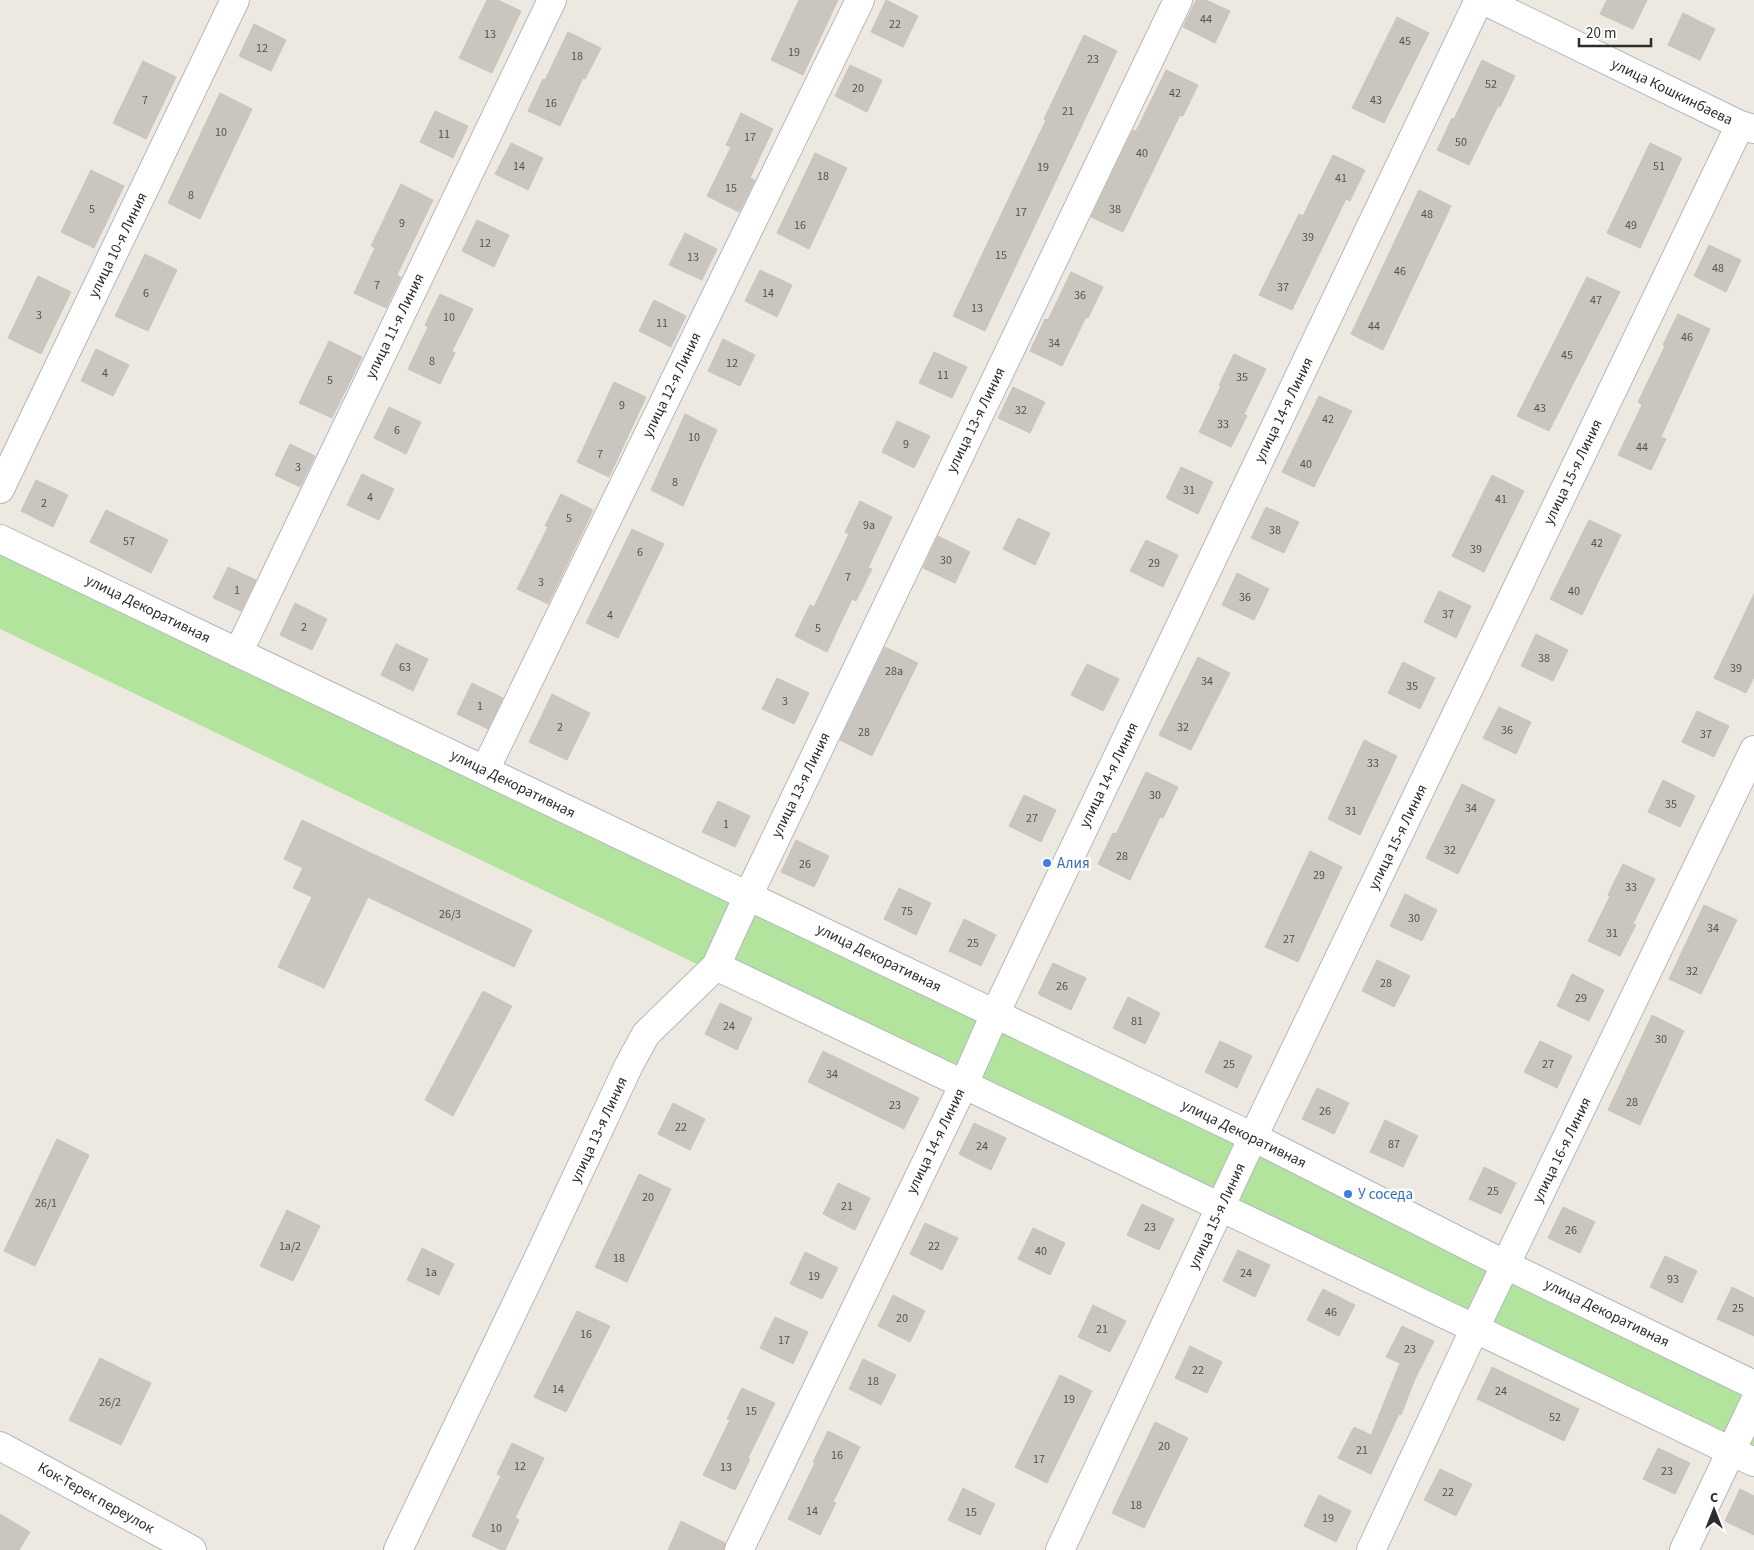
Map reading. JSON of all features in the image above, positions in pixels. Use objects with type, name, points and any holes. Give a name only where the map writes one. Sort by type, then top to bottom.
[{"type":"street","name":"улица 10-я Линия","points":[[0,489],[235,0]]},
{"type":"street","name":"улица 11-я Линия","points":[[238,653],[552,0]]},
{"type":"street","name":"улица 12-я Линия","points":[[485,770],[860,0]]},
{"type":"street","name":"улица 13-я Линия","points":[[398,1550],[629,1065],[646,1034],[716,966],[1178,0]]},
{"type":"street","name":"улица Кошкинбаева","points":[[1481,0],[1747,127]]},
{"type":"street","name":"улица 14-я Линия","points":[[740,1550],[1481,0]]},
{"type":"street","name":"улица 15-я Линия","points":[[1060,1550],[1222,1207],[1253,1137],[1747,127]]},
{"type":"street","name":"улица Декоративная","points":[[0,539],[1253,1137],[1506,1265],[1754,1385]]},
{"type":"street","name":"улица 16-я Линия","points":[[1371,1550],[1754,750]]},
{"type":"street","points":[[716,966],[1743,1456]]},
{"type":"street","points":[[1684,1550],[1743,1456],[1754,1403]]},
{"type":"street","name":"Кок-Терек переулок","points":[[0,1446],[192,1550]]},
{"type":"green space","points":[[0,550],[1754,1385],[1754,1472],[0,629]]},
{"type":"building","points":[[487,0],[498,0],[521,11],[492,73],[459,58]]},
{"type":"building","points":[[799,0],[838,0],[803,75],[771,60]]},
{"type":"building","points":[[886,0],[918,16],[903,47],[871,32]]},
{"type":"building","points":[[1196,0],[1206,0],[1230,11],[1215,43],[1183,27]]},
{"type":"building","points":[[1607,0],[1647,0],[1633,29],[1600,14]]},
{"type":"building","points":[[1683,13],[1715,29],[1700,60],[1668,45]]},
{"type":"building","points":[[1397,17],[1429,33],[1384,123],[1352,108]]},
{"type":"building","points":[[254,24],[286,40],[271,71],[239,56]]},
{"type":"building","points":[[568,32],[601,48],[585,79],[583,78],[560,126],[528,111]]},
{"type":"building","points":[[1084,35],[1117,51],[985,331],[953,316]]},
{"type":"building","points":[[1482,60],[1515,76],[1469,165],[1437,150]]},
{"type":"building","points":[[143,61],[176,77],[146,139],[113,123]]},
{"type":"building","points":[[850,65],[882,80],[867,112],[835,96]]},
{"type":"building","points":[[1166,70],[1198,85],[1183,116],[1180,115],[1123,232],[1091,217],[1133,130],[1136,131]]},
{"type":"building","points":[[220,93],[252,109],[200,219],[168,203]]},
{"type":"building","points":[[435,111],[468,126],[453,158],[420,142]]},
{"type":"building","points":[[741,113],[773,129],[750,178],[755,180],[739,212],[707,196],[731,147],[726,145]]},
{"type":"building","points":[[511,143],[543,158],[528,190],[495,174]]},
{"type":"building","points":[[1650,143],[1682,158],[1640,248],[1607,233]]},
{"type":"building","points":[[815,153],[847,168],[809,249],[777,233]]},
{"type":"building","points":[[1333,155],[1365,170],[1350,201],[1346,199],[1292,310],[1259,295],[1299,214],[1303,216]]},
{"type":"building","points":[[91,170],[124,186],[94,248],[61,232]]},
{"type":"building","points":[[401,184],[433,200],[397,275],[401,277],[386,308],[354,293],[375,248],[371,246]]},
{"type":"building","points":[[1419,190],[1451,206],[1383,350],[1351,334]]},
{"type":"building","points":[[477,220],[509,235],[494,267],[462,251]]},
{"type":"building","points":[[685,233],[717,249],[702,280],[669,265]]},
{"type":"building","points":[[1709,245],[1741,260],[1726,292],[1694,276]]},
{"type":"building","points":[[145,254],[177,270],[148,331],[115,316]]},
{"type":"building","points":[[760,270],[792,285],[777,317],[745,301]]},
{"type":"building","points":[[1071,272],[1103,287],[1062,366],[1030,351],[1045,319],[1048,320]]},
{"type":"building","points":[[38,276],[71,292],[41,354],[8,338]]},
{"type":"building","points":[[1587,277],[1620,292],[1549,431],[1517,416]]},
{"type":"building","points":[[440,294],[473,309],[452,351],[455,353],[440,384],[408,369],[428,327],[425,325]]},
{"type":"building","points":[[654,300],[686,316],[671,347],[639,331]]},
{"type":"building","points":[[1678,314],[1710,329],[1661,437],[1666,439],[1651,470],[1618,455],[1642,405],[1638,402]]},
{"type":"building","points":[[723,339],[755,355],[740,386],[708,371]]},
{"type":"building","points":[[329,341],[362,357],[332,418],[299,403]]},
{"type":"building","points":[[96,349],[129,365],[113,396],[81,381]]},
{"type":"building","points":[[934,352],[967,367],[952,398],[919,383]]},
{"type":"building","points":[[1234,354],[1266,369],[1244,414],[1247,416],[1231,447],[1199,432]]},
{"type":"building","points":[[614,382],[646,397],[609,477],[577,462]]},
{"type":"building","points":[[1013,387],[1045,402],[1030,433],[998,418]]},
{"type":"building","points":[[1319,396],[1352,411],[1314,487],[1282,472]]},
{"type":"building","points":[[389,407],[421,422],[406,454],[374,438]]},
{"type":"building","points":[[685,414],[717,430],[683,506],[651,490]]},
{"type":"building","points":[[897,421],[930,436],[914,468],[882,452]]},
{"type":"building","points":[[290,444],[315,456],[300,487],[275,475]]},
{"type":"building","points":[[1181,467],[1213,482],[1198,514],[1166,498]]},
{"type":"building","points":[[362,474],[394,489],[379,520],[347,505]]},
{"type":"building","points":[[1492,475],[1524,491],[1484,572],[1452,556]]},
{"type":"building","points":[[36,480],[68,495],[53,527],[21,511]]},
{"type":"building","points":[[561,494],[593,510],[548,604],[517,589],[548,527],[545,526]]},
{"type":"building","points":[[860,501],[892,517],[868,568],[872,569],[856,601],[852,599],[827,652],[795,636],[810,605],[814,607],[849,534],[845,532]]},
{"type":"building","points":[[1266,507],[1299,522],[1284,553],[1251,538]]},
{"type":"building","points":[[106,510],[168,540],[151,573],[90,542]]},
{"type":"building","points":[[1018,518],[1050,533],[1035,565],[1003,549]]},
{"type":"building","points":[[1589,520],[1621,535],[1582,615],[1550,599]]},
{"type":"building","points":[[632,529],[664,544],[618,638],[586,623]]},
{"type":"building","points":[[938,536],[970,552],[955,583],[923,568]]},
{"type":"building","points":[[1146,540],[1178,555],[1163,587],[1130,571]]},
{"type":"building","points":[[228,567],[256,580],[241,611],[213,598]]},
{"type":"building","points":[[1237,573],[1269,589],[1254,620],[1222,605]]},
{"type":"building","points":[[1439,591],[1471,606],[1456,638],[1424,622]]},
{"type":"building","points":[[1754,594],[1754,677],[1746,693],[1714,678]]},
{"type":"building","points":[[295,603],[327,619],[312,650],[280,635]]},
{"type":"building","points":[[1536,634],[1568,650],[1553,681],[1521,666]]},
{"type":"building","points":[[396,644],[428,659],[413,691],[381,675]]},
{"type":"building","points":[[885,647],[918,663],[872,756],[840,740]]},
{"type":"building","points":[[1198,657],[1230,673],[1191,750],[1159,735]]},
{"type":"building","points":[[1403,662],[1435,678],[1420,709],[1388,693]]},
{"type":"building","points":[[1087,664],[1119,679],[1103,711],[1071,695]]},
{"type":"building","points":[[777,678],[809,693],[794,724],[762,709]]},
{"type":"building","points":[[472,683],[503,698],[488,729],[457,714]]},
{"type":"building","points":[[552,694],[590,713],[567,760],[529,742]]},
{"type":"building","points":[[1499,707],[1531,722],[1516,754],[1483,738]]},
{"type":"building","points":[[1697,711],[1729,726],[1714,757],[1682,742]]},
{"type":"building","points":[[1364,740],[1397,756],[1360,835],[1328,819]]},
{"type":"building","points":[[1146,772],[1178,787],[1163,818],[1160,817],[1130,880],[1098,864],[1113,833],[1116,834]]},
{"type":"building","points":[[1663,780],[1695,796],[1680,827],[1648,812]]},
{"type":"building","points":[[1462,784],[1495,800],[1458,874],[1426,858]]},
{"type":"building","points":[[1024,795],[1056,810],[1041,842],[1009,826]]},
{"type":"building","points":[[718,801],[750,816],[735,847],[702,832]]},
{"type":"building","points":[[302,820],[532,930],[514,967],[368,897],[324,988],[278,967],[312,897],[293,888],[303,868],[284,859]]},
{"type":"building","points":[[796,840],[829,856],[814,887],[781,872]]},
{"type":"building","points":[[1310,851],[1342,867],[1298,962],[1265,947]]},
{"type":"building","points":[[1623,864],[1655,879],[1633,924],[1636,925],[1620,956],[1588,941]]},
{"type":"building","points":[[899,888],[931,903],[916,935],[884,919]]},
{"type":"building","points":[[1405,894],[1437,910],[1422,941],[1390,926]]},
{"type":"building","points":[[1704,905],[1737,920],[1701,994],[1669,979]]},
{"type":"building","points":[[964,919],[996,935],[981,966],[949,951]]},
{"type":"building","points":[[1377,960],[1410,976],[1394,1007],[1362,991]]},
{"type":"building","points":[[1053,963],[1086,978],[1071,1010],[1038,994]]},
{"type":"building","points":[[1572,974],[1604,990],[1589,1021],[1557,1006]]},
{"type":"building","points":[[483,991],[512,1006],[453,1116],[425,1100]]},
{"type":"building","points":[[1128,997],[1160,1013],[1145,1044],[1113,1028]]},
{"type":"building","points":[[720,1003],[752,1018],[737,1050],[705,1034]]},
{"type":"building","points":[[1652,1015],[1684,1031],[1640,1125],[1608,1110]]},
{"type":"building","points":[[1220,1041],[1252,1056],[1237,1088],[1205,1072]]},
{"type":"building","points":[[1540,1041],[1572,1056],[1557,1088],[1524,1072]]},
{"type":"building","points":[[823,1051],[919,1098],[904,1129],[808,1082]]},
{"type":"building","points":[[1317,1088],[1349,1103],[1334,1134],[1302,1119]]},
{"type":"building","points":[[673,1103],[705,1119],[690,1150],[658,1134]]},
{"type":"building","points":[[1385,1120],[1418,1136],[1403,1167],[1370,1152]]},
{"type":"building","points":[[974,1123],[1006,1138],[991,1170],[959,1154]]},
{"type":"building","points":[[57,1139],[89,1155],[35,1266],[4,1251]]},
{"type":"building","points":[[1484,1167],[1516,1183],[1501,1214],[1469,1199]]},
{"type":"building","points":[[639,1174],[671,1189],[627,1282],[595,1267]]},
{"type":"building","points":[[838,1183],[870,1198],[855,1230],[823,1214]]},
{"type":"building","points":[[1142,1204],[1174,1219],[1159,1250],[1127,1235]]},
{"type":"building","points":[[1563,1207],[1595,1222],[1580,1253],[1548,1238]]},
{"type":"building","points":[[287,1210],[320,1226],[293,1281],[260,1266]]},
{"type":"building","points":[[925,1223],[958,1238],[942,1270],[910,1254]]},
{"type":"building","points":[[1033,1228],[1065,1243],[1050,1275],[1018,1259]]},
{"type":"building","points":[[422,1248],[454,1264],[439,1295],[407,1280]]},
{"type":"building","points":[[1238,1250],[1270,1265],[1255,1297],[1223,1281]]},
{"type":"building","points":[[805,1252],[838,1268],[822,1299],[790,1284]]},
{"type":"building","points":[[1665,1256],[1697,1271],[1682,1303],[1650,1287]]},
{"type":"building","points":[[1732,1287],[1754,1298],[1754,1336],[1717,1319]]},
{"type":"building","points":[[1323,1289],[1355,1305],[1339,1336],[1307,1320]]},
{"type":"building","points":[[893,1295],[925,1311],[910,1342],[878,1326]]},
{"type":"building","points":[[1093,1305],[1126,1321],[1110,1352],[1078,1337]]},
{"type":"building","points":[[577,1311],[610,1326],[566,1412],[534,1397]]},
{"type":"building","points":[[775,1317],[808,1332],[793,1364],[760,1348]]},
{"type":"building","points":[[1402,1326],[1434,1341],[1415,1379],[1401,1415],[1399,1414],[1371,1474],[1338,1458],[1354,1427],[1371,1435],[1400,1363],[1386,1357]]},
{"type":"building","points":[[1190,1346],[1222,1362],[1207,1393],[1175,1378]]},
{"type":"building","points":[[100,1358],[151,1383],[121,1445],[69,1420]]},
{"type":"building","points":[[863,1359],[896,1375],[881,1405],[849,1389]]},
{"type":"building","points":[[1492,1367],[1579,1409],[1564,1441],[1477,1399]]},
{"type":"building","points":[[1060,1375],[1092,1391],[1047,1483],[1015,1467]]},
{"type":"building","points":[[742,1388],[775,1403],[748,1458],[750,1459],[735,1490],[703,1475],[730,1420],[727,1419]]},
{"type":"building","points":[[1155,1422],[1188,1438],[1144,1528],[1112,1513]]},
{"type":"building","points":[[828,1431],[860,1447],[833,1502],[836,1503],[820,1535],[788,1519]]},
{"type":"building","points":[[512,1443],[544,1458],[515,1518],[519,1520],[505,1550],[501,1550],[472,1536],[501,1476],[497,1474]]},
{"type":"building","points":[[1658,1448],[1690,1463],[1675,1494],[1643,1479]]},
{"type":"building","points":[[1440,1469],[1472,1484],[1456,1516],[1424,1500]]},
{"type":"building","points":[[963,1488],[995,1504],[980,1535],[948,1520]]},
{"type":"building","points":[[1740,1489],[1754,1496],[1754,1535],[1725,1521]]},
{"type":"building","points":[[1319,1495],[1351,1511],[1336,1542],[1304,1526]]},
{"type":"building","points":[[0,1514],[30,1532],[19,1550],[0,1550]]},
{"type":"building","points":[[681,1521],[725,1543],[724,1550],[668,1550]]},
{"type":"place","name":"Алия","points":[[1047,863]]},
{"type":"place","name":"У соседа","points":[[1348,1194]]}]
